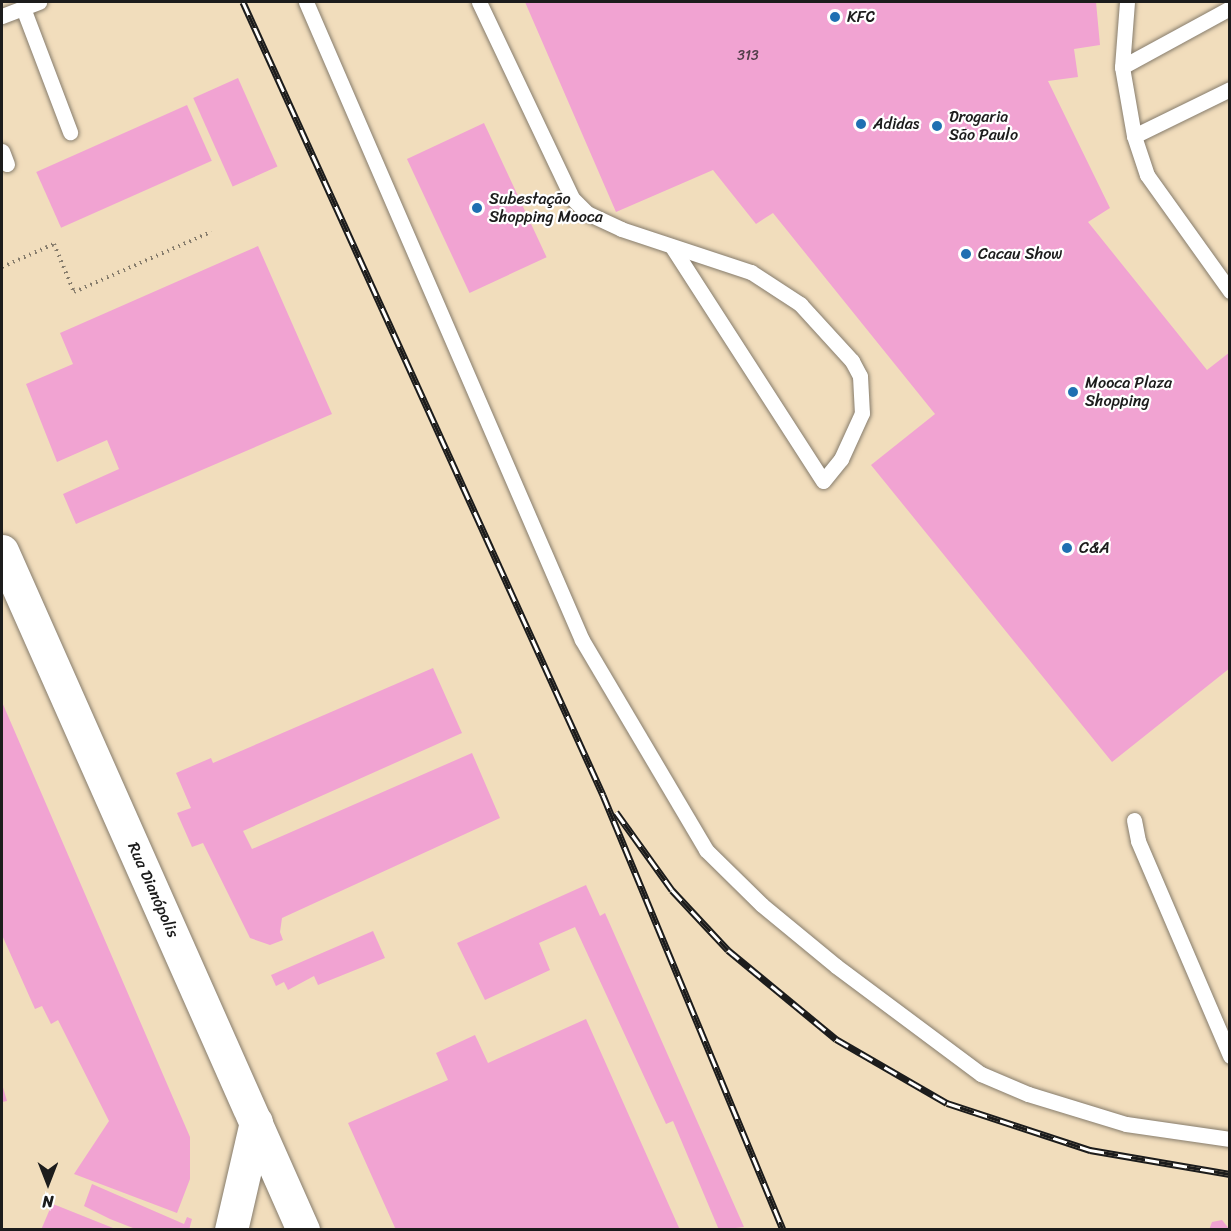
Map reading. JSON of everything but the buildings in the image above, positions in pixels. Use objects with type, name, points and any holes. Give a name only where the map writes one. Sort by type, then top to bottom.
[{"type":"street","name":"Rua Dianópolis","points":[[2,551],[303,1230]]},
{"type":"street","points":[[231,1230],[256,1122]]},
{"type":"lane","points":[[2,16],[39,2]]},
{"type":"lane","points":[[306,2],[582,640],[706,850],[762,905],[836,966],[981,1074],[1028,1094],[1126,1124],[1230,1139]]},
{"type":"lane","points":[[479,2],[572,198],[587,213],[673,248],[737,265],[780,289],[831,335],[852,361],[860,376],[862,413],[841,459],[823,481],[771,406],[673,248]]},
{"type":"lane","points":[[1127,2],[1122,67],[1134,136],[1147,175],[1230,291]]},
{"type":"lane","points":[[23,8],[70,132]]},
{"type":"lane","points":[[1122,67],[1230,8]]},
{"type":"lane","points":[[1134,136],[1230,89]]},
{"type":"lane","points":[[1134,820],[1138,841],[1156,887],[1230,1056]]},
{"type":"path","points":[[2,267],[54,244],[74,292],[211,232]]},
{"type":"railway","points":[[243,2],[603,795],[783,1230]]},
{"type":"railway","points":[[616,812],[672,890],[728,950],[836,1039],[947,1103],[1090,1150],[1230,1174]]},
{"type":"place","name":"KFC","points":[[835,17]]},
{"type":"place","name":"Adidas","points":[[861,124]]},
{"type":"place","name":"Drogaria São Paulo","points":[[937,126]]},
{"type":"place","name":"Subestação Shopping Mooca","points":[[477,208]]},
{"type":"place","name":"Cacau Show","points":[[966,254]]},
{"type":"place","name":"Mooca Plaza Shopping","points":[[1073,392]]},
{"type":"place","name":"C&A","points":[[1067,548]]}]
